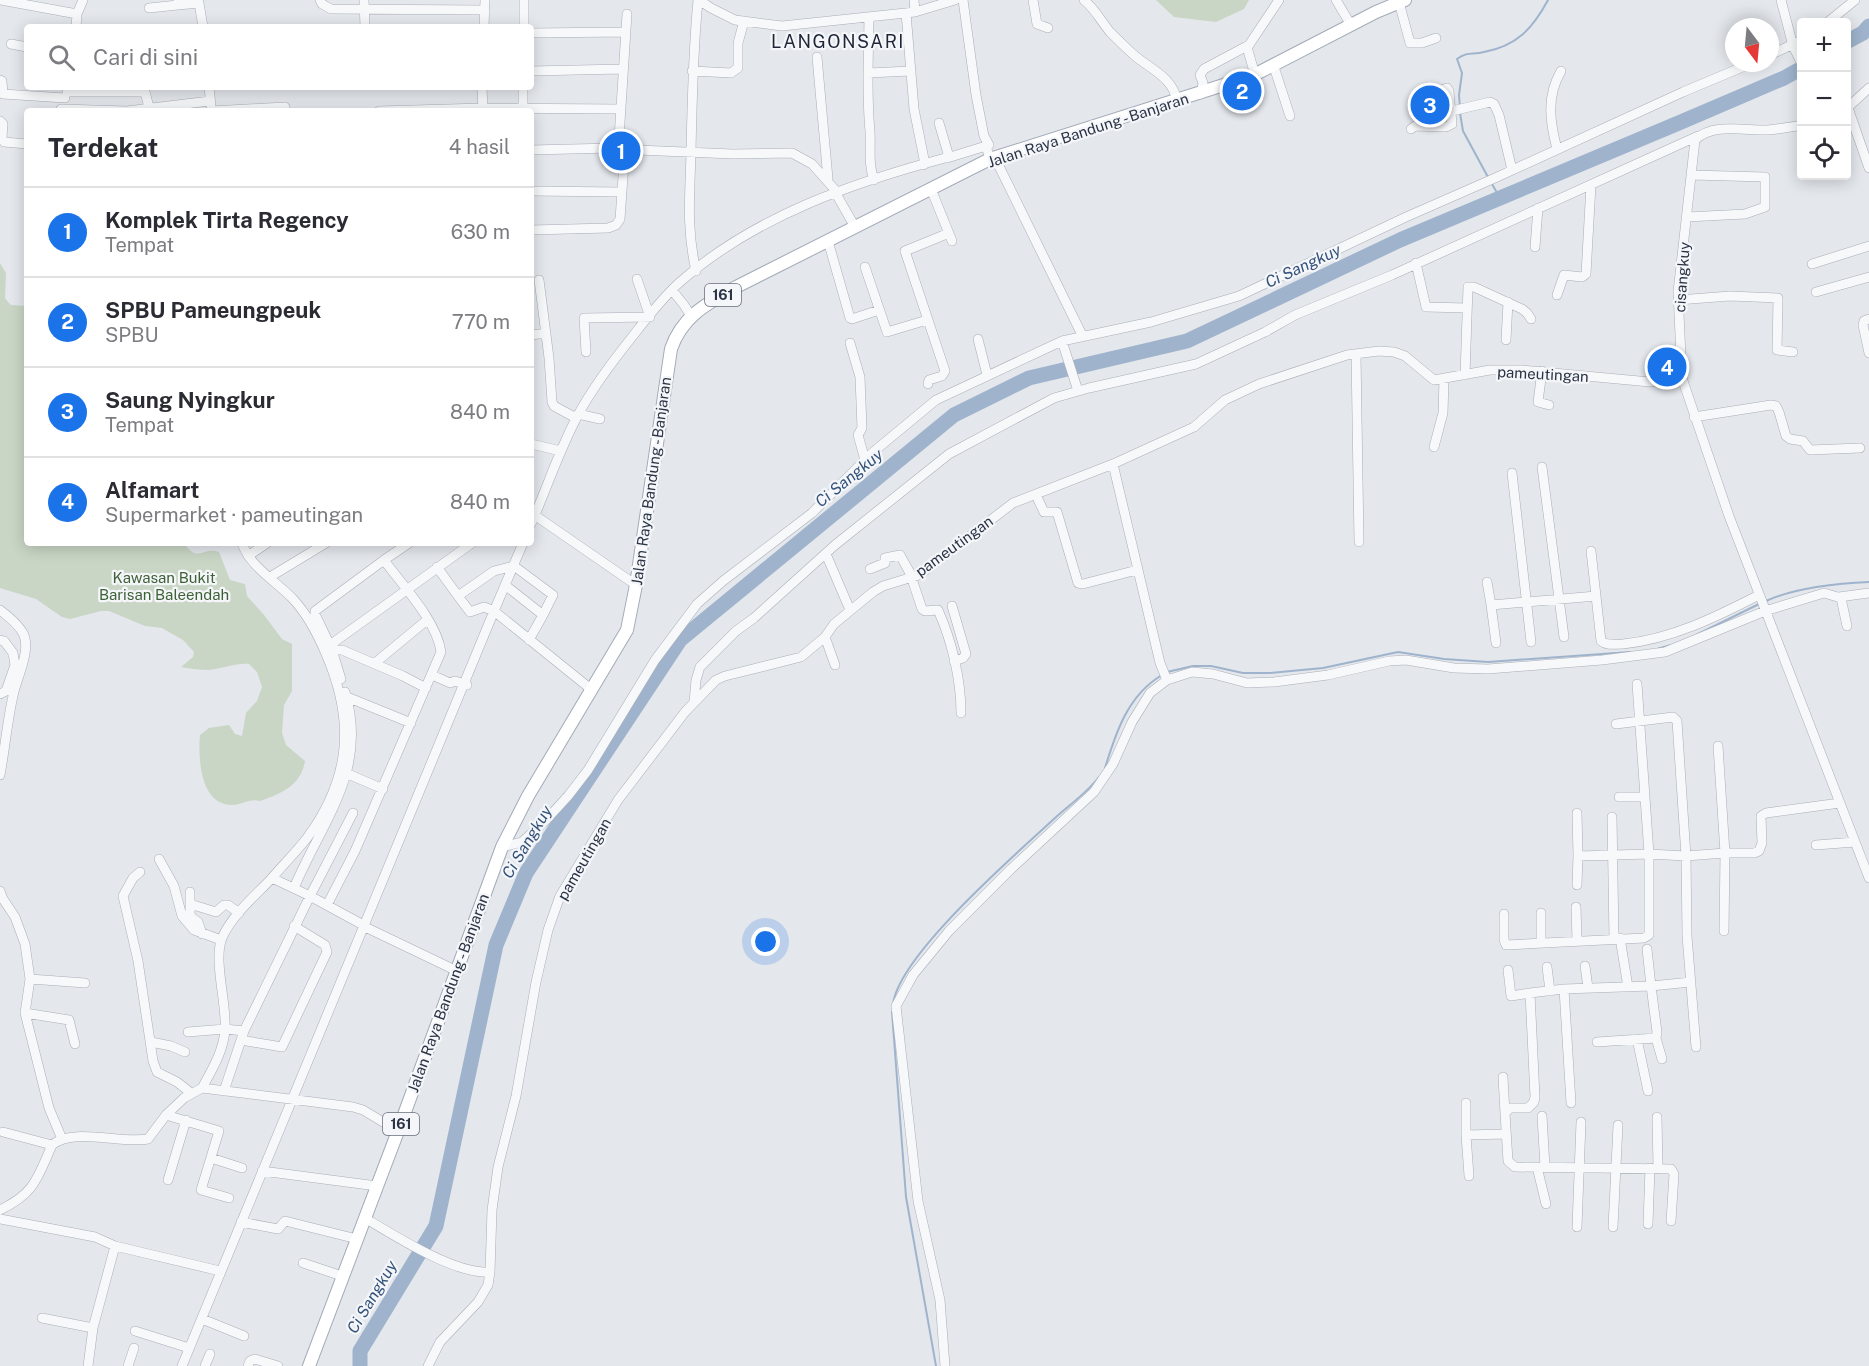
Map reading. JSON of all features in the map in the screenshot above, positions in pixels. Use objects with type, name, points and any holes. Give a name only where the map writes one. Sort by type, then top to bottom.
[{"type":"main road","name":"Jalan Raya Bandung - Banjaran","points":[[309,1366],[502,847],[528,796],[627,630],[636,585],[671,349],[678,332],[703,306],[736,287],[992,159],[1252,76],[1402,1]]},
{"type":"street","points":[[1,0],[77,14]]},
{"type":"street","points":[[76,24],[77,14],[83,0]]},
{"type":"street","points":[[320,0],[322,4],[331,9],[364,5],[485,5],[484,24]]},
{"type":"street","points":[[524,0],[524,24]]},
{"type":"street","points":[[693,271],[696,271],[690,244],[688,216],[692,71],[698,0],[721,14],[744,21],[782,26],[910,13],[955,0]]},
{"type":"street","points":[[914,0],[910,13],[911,71],[918,136],[925,164],[922,165]]},
{"type":"street","points":[[963,0],[976,95],[988,145],[986,146],[1083,337]]},
{"type":"street","points":[[1033,0],[1037,24],[1048,28]]},
{"type":"street","points":[[1201,93],[1203,83],[1200,75],[1204,69],[1247,47],[1279,0]]},
{"type":"street","points":[[1336,0],[1348,20],[1349,27]]},
{"type":"street","points":[[1779,52],[1797,47],[1781,0]]},
{"type":"street","points":[[1833,18],[1855,0]]},
{"type":"street","points":[[1402,1],[1410,43],[1422,43],[1436,38]]},
{"type":"street","points":[[149,8],[178,2],[199,3],[203,24]]},
{"type":"street","points":[[1089,2],[1110,32],[1133,55],[1168,81],[1176,91],[1178,100]]},
{"type":"street","points":[[364,5],[365,24]]},
{"type":"street","points":[[620,138],[627,14]]},
{"type":"street","points":[[869,17],[867,111],[870,132],[870,169],[874,180],[871,180]]},
{"type":"street","points":[[692,71],[730,73],[736,71],[738,43],[744,21]]},
{"type":"street","points":[[534,33],[625,32]]},
{"type":"street","points":[[10,44],[24,46]]},
{"type":"street","points":[[1247,47],[1253,68],[1252,76]]},
{"type":"street","points":[[817,57],[828,180]]},
{"type":"street","points":[[1274,67],[1290,116]]},
{"type":"street","points":[[534,71],[623,69]]},
{"type":"street","points":[[868,73],[911,71]]},
{"type":"street","points":[[1557,149],[1550,110],[1553,88],[1561,71]]},
{"type":"street","points":[[502,847],[522,842],[568,796],[588,770],[655,660],[697,604],[723,581],[812,513],[864,460],[936,400],[987,375],[1083,337],[1152,322],[1225,302],[1406,217],[1731,72]]},
{"type":"street","points":[[0,80],[3,94],[110,93],[145,90],[150,108]]},
{"type":"street","points":[[1851,105],[1869,88]]},
{"type":"street","points":[[1411,129],[1415,126],[1446,127],[1452,124],[1457,110],[1448,89],[1439,91]]},
{"type":"street","points":[[209,90],[211,108],[285,107]]},
{"type":"street","points":[[482,90],[483,108]]},
{"type":"street","points":[[523,90],[523,108]]},
{"type":"street","points":[[62,108],[66,93]]},
{"type":"street","points":[[110,93],[111,108]]},
{"type":"street","points":[[1457,110],[1490,102],[1494,104],[1512,170]]},
{"type":"street","points":[[534,110],[621,109]]},
{"type":"street","points":[[1851,120],[1869,168]]},
{"type":"street","points":[[0,121],[3,124],[2,138],[4,141],[24,144]]},
{"type":"street","points":[[939,123],[949,157],[947,158]]},
{"type":"street","points":[[694,702],[700,667],[736,631],[754,618],[826,554],[949,453],[1054,398],[1077,389],[1196,364],[1265,332],[1294,315],[1416,264],[1698,136],[1720,130],[1768,130],[1797,126]]},
{"type":"street","name":"cisangkuy","points":[[1698,136],[1694,143],[1678,300],[1682,378],[1729,516],[1855,842],[1867,866],[1869,878]]},
{"type":"street","points":[[620,138],[629,138],[637,150],[634,158],[624,163],[616,160],[612,148],[620,138]]},
{"type":"street","points":[[534,512],[577,416],[613,360],[672,290],[693,271],[743,236],[835,192],[986,146]]},
{"type":"street","points":[[534,150],[612,148]]},
{"type":"street","points":[[637,150],[691,153],[792,153],[804,158],[828,180],[837,192],[835,192],[855,227]]},
{"type":"street","points":[[534,231],[608,228],[616,225],[620,219],[624,163]]},
{"type":"street","points":[[1687,218],[1744,214],[1764,207],[1766,177],[1692,175]]},
{"type":"street","points":[[1557,295],[1565,274],[1582,277],[1586,274],[1591,185]]},
{"type":"street","points":[[928,384],[928,381],[942,376],[945,371],[905,251],[951,237],[931,189]]},
{"type":"street","points":[[534,191],[621,192]]},
{"type":"street","points":[[1535,247],[1538,208]]},
{"type":"street","points":[[828,241],[850,318],[879,310]]},
{"type":"street","points":[[1812,264],[1869,246]]},
{"type":"street","points":[[1416,264],[1426,307],[1467,308]]},
{"type":"street","points":[[865,267],[887,332],[927,320]]},
{"type":"street","points":[[1816,292],[1869,277]]},
{"type":"street","points":[[539,279],[552,405],[578,418],[577,416],[600,419]]},
{"type":"street","points":[[638,279],[649,316]]},
{"type":"street","points":[[1465,375],[1468,288],[1471,286],[1508,303],[1527,313],[1531,320]]},
{"type":"street","points":[[672,290],[691,316]]},
{"type":"street","points":[[1678,300],[1730,296],[1778,298],[1777,350],[1793,352]]},
{"type":"street","points":[[1506,340],[1508,303]]},
{"type":"street","points":[[586,352],[584,318],[649,316]]},
{"type":"street","points":[[1869,319],[1864,321],[1863,325],[1869,353]]},
{"type":"street","points":[[534,335],[546,333]]},
{"type":"street","points":[[978,339],[987,375]]},
{"type":"street","points":[[850,343],[860,377],[862,428],[858,435],[864,460]]},
{"type":"street","points":[[1063,344],[1077,389]]},
{"type":"street","name":"pameutingan","points":[[490,1272],[498,1167],[516,1096],[536,982],[548,930],[560,896],[618,800],[694,702],[716,680],[801,657],[825,637],[834,624],[850,610],[883,586],[912,578],[1013,503],[1113,464],[1194,427],[1225,400],[1237,393],[1309,367],[1356,354],[1379,351],[1394,352],[1405,356],[1434,380],[1490,370],[1542,371],[1650,382],[1682,378]]},
{"type":"street","points":[[1356,354],[1359,542]]},
{"type":"street","points":[[1542,371],[1538,402],[1549,405]]},
{"type":"street","points":[[1434,447],[1443,413],[1444,379]]},
{"type":"street","points":[[1694,417],[1771,405],[1776,406],[1779,412],[1786,436],[1803,441],[1810,450],[1860,448]]},
{"type":"street","points":[[534,445],[561,451]]},
{"type":"street","points":[[1113,464],[1137,570],[1166,676]]},
{"type":"street","points":[[1542,467],[1564,637]]},
{"type":"street","points":[[1512,472],[1531,642]]},
{"type":"street","points":[[1036,495],[1043,511],[1057,512],[1078,583],[1083,584],[1137,570]]},
{"type":"street","points":[[534,518],[636,585]]},
{"type":"street","points":[[202,1088],[213,1069],[225,1029],[220,959],[221,940],[239,913],[304,842],[322,813],[344,763],[345,738],[341,694],[326,654],[303,612],[270,577],[256,566],[244,546]]},
{"type":"street","points":[[248,555],[262,546]]},
{"type":"street","points":[[270,577],[321,546]]},
{"type":"street","points":[[294,888],[348,774],[352,735],[347,697],[331,648],[315,610],[405,546]]},
{"type":"street","points":[[331,648],[468,546]]},
{"type":"street","points":[[182,1366],[522,546]]},
{"type":"street","points":[[1591,551],[1601,641],[1606,645],[1638,642],[1680,631],[1762,603],[1824,593],[1839,597],[1869,593]]},
{"type":"street","points":[[826,554],[850,610]]},
{"type":"street","points":[[870,569],[885,563],[885,558],[900,555],[912,578],[922,609],[925,611],[936,609],[940,612],[957,674],[961,713]]},
{"type":"street","points":[[327,905],[356,851],[441,652],[440,642],[427,620],[384,560]]},
{"type":"street","points":[[458,596],[494,571],[514,566]]},
{"type":"street","points":[[514,566],[553,595],[529,640]]},
{"type":"street","points":[[437,567],[470,612],[484,607],[494,611],[592,690]]},
{"type":"street","points":[[1487,582],[1496,643]]},
{"type":"street","points":[[505,585],[543,615]]},
{"type":"street","points":[[1491,605],[1596,596]]},
{"type":"street","points":[[1839,597],[1842,601],[1847,626]]},
{"type":"street","points":[[945,1366],[940,1300],[918,1201],[896,1006],[913,975],[949,931],[1011,868],[1094,792],[1113,764],[1127,730],[1150,693],[1166,676],[1200,672],[1247,683],[1328,675],[1389,661],[1406,660],[1470,669],[1602,660],[1665,652],[1762,603]]},
{"type":"street","points":[[952,606],[966,654],[963,658],[954,661]]},
{"type":"street","points":[[0,610],[9,616],[24,634],[26,644],[19,666],[3,745],[0,775]]},
{"type":"street","points":[[375,663],[427,620]]},
{"type":"street","points":[[825,637],[835,665]]},
{"type":"street","points":[[0,640],[4,641],[13,653],[19,666]]},
{"type":"street","points":[[331,648],[375,663],[426,688]]},
{"type":"street","points":[[0,652],[13,653]]},
{"type":"street","points":[[0,694],[6,691],[19,666]]},
{"type":"street","points":[[432,675],[450,683],[455,681],[467,686],[465,685]]},
{"type":"street","points":[[1504,914],[1506,945],[1644,938],[1649,935],[1649,855],[1637,684]]},
{"type":"street","points":[[347,697],[411,723]]},
{"type":"street","points":[[1616,724],[1673,717],[1677,721],[1684,792],[1687,936],[1696,1047]]},
{"type":"street","points":[[1718,746],[1725,853],[1724,931]]},
{"type":"street","points":[[348,774],[383,789]]},
{"type":"street","points":[[1619,797],[1645,797]]},
{"type":"street","points":[[1578,856],[1686,856],[1754,853],[1760,851],[1761,816],[1766,813],[1840,803]]},
{"type":"street","points":[[224,1090],[243,1036],[294,926],[353,813]]},
{"type":"street","points":[[1577,813],[1577,885]]},
{"type":"street","points":[[1612,817],[1617,939],[1628,987]]},
{"type":"street","points":[[1816,845],[1855,842]]},
{"type":"street","points":[[159,859],[174,886],[182,916],[194,930],[221,940]]},
{"type":"street","points":[[140,872],[125,890],[123,896],[138,961],[153,1061],[157,1072],[177,1082],[191,1093]]},
{"type":"street","points":[[272,878],[365,926],[363,926],[457,971]]},
{"type":"street","points":[[0,891],[15,917],[25,944],[30,979],[25,1013],[49,1108],[62,1139]]},
{"type":"street","points":[[190,892],[191,917],[198,922],[202,934]]},
{"type":"street","points":[[190,904],[215,912],[218,912],[224,905],[228,905],[239,913]]},
{"type":"street","points":[[1576,908],[1577,940]]},
{"type":"street","points":[[1541,913],[1541,943]]},
{"type":"street","points":[[188,1032],[225,1029],[282,1047],[327,952],[325,945],[294,926]]},
{"type":"street","points":[[1647,949],[1656,1038],[1662,1059]]},
{"type":"street","points":[[1585,966],[1588,988]]},
{"type":"street","points":[[1547,967],[1550,991]]},
{"type":"street","points":[[1509,970],[1511,996],[1564,989],[1691,982]]},
{"type":"street","points":[[30,979],[85,983]]},
{"type":"street","points":[[1564,989],[1571,1103]]},
{"type":"street","points":[[1505,1113],[1510,1108],[1528,1108],[1534,1102],[1530,993]]},
{"type":"street","points":[[25,1013],[69,1020],[75,1044]]},
{"type":"street","points":[[1597,1042],[1656,1038]]},
{"type":"street","points":[[1637,1039],[1648,1091]]},
{"type":"street","points":[[151,1042],[171,1046],[185,1052]]},
{"type":"street","points":[[1503,1077],[1510,1165],[1667,1168],[1673,1171],[1671,1221]]},
{"type":"street","points":[[0,1210],[20,1200],[33,1187],[52,1145],[62,1139],[74,1137],[148,1139],[166,1115],[191,1093],[202,1088],[352,1107],[363,1110],[398,1131]]},
{"type":"street","points":[[1466,1103],[1469,1176]]},
{"type":"street","points":[[166,1115],[219,1131],[201,1190],[229,1198]]},
{"type":"street","points":[[1542,1116],[1541,1167],[1546,1204]]},
{"type":"street","points":[[1648,1224],[1657,1117]]},
{"type":"street","points":[[168,1180],[186,1120]]},
{"type":"street","points":[[1577,1227],[1581,1122]]},
{"type":"street","points":[[1613,1227],[1618,1125]]},
{"type":"street","points":[[3,1132],[52,1145]]},
{"type":"street","points":[[1466,1135],[1506,1134]]},
{"type":"street","points":[[211,1158],[242,1168]]},
{"type":"street","points":[[262,1171],[377,1186]]},
{"type":"street","points":[[365,1218],[435,1258],[480,1273],[490,1272],[488,1285],[482,1296],[440,1342],[428,1366]]},
{"type":"street","points":[[0,1219],[95,1237],[115,1246],[220,1271]]},
{"type":"street","points":[[242,1222],[278,1229],[285,1221],[357,1239]]},
{"type":"street","points":[[88,1366],[93,1328],[115,1246]]},
{"type":"street","points":[[303,1263],[342,1276]]},
{"type":"street","points":[[42,1318],[93,1328]]},
{"type":"street","points":[[202,1319],[244,1336]]},
{"type":"street","points":[[135,1331],[189,1348]]},
{"type":"street","points":[[128,1366],[134,1348]]},
{"type":"street","points":[[205,1366],[210,1354]]},
{"type":"street","points":[[249,1366],[250,1361],[255,1359],[278,1366]]},
{"type":"green space","points":[[1156,0],[1249,0],[1244,9],[1216,22],[1174,17]]},
{"type":"green space","name":"Kawasan Bukit Barisan Baleendah","points":[[0,263],[6,273],[5,298],[11,305],[24,306],[24,546],[186,546],[197,553],[219,552],[230,580],[245,584],[247,596],[282,639],[292,644],[292,691],[284,705],[282,733],[286,745],[305,761],[299,777],[288,788],[275,795],[260,801],[253,800],[232,805],[221,803],[207,789],[201,767],[200,735],[209,728],[229,725],[235,734],[242,736],[246,713],[257,701],[262,687],[257,672],[249,664],[210,670],[181,667],[193,657],[194,652],[183,640],[162,628],[145,626],[109,611],[70,619],[62,617],[36,599],[0,588]]},
{"type":"waterway","points":[[1460,108],[1462,73],[1457,59],[1467,54],[1496,49],[1515,40],[1530,27],[1548,0]]},
{"type":"waterway","name":"Ci Sangkuy","points":[[1851,39],[1863,33],[1869,26]]},
{"type":"waterway","name":"Ci Sangkuy","points":[[360,1366],[360,1351],[436,1226],[496,945],[526,873],[680,640],[954,415],[1029,378],[1187,341],[1400,240],[1797,71]]},
{"type":"waterway","points":[[1460,113],[1463,131],[1489,179]]},
{"type":"waterway","points":[[1492,184],[1500,198]]},
{"type":"waterway","points":[[1766,601],[1777,596],[1816,587],[1869,582]]},
{"type":"waterway","points":[[1696,635],[1761,603]]},
{"type":"waterway","points":[[1657,649],[1671,645]]},
{"type":"waterway","points":[[1167,672],[1193,666],[1211,666],[1243,673],[1269,673],[1323,668],[1398,652],[1444,659],[1488,662],[1630,652]]},
{"type":"waterway","points":[[1105,768],[1119,728],[1132,704],[1150,683],[1162,675]]},
{"type":"waterway","points":[[893,1004],[900,983],[915,959],[937,933],[988,880],[1099,777]]},
{"type":"waterway","points":[[892,1012],[906,1197],[936,1366]]},
{"type":"place","name":"SPBU Pameungpeuk","points":[[1242,91]]},
{"type":"place","name":"Saung Nyingkur","points":[[1430,105]]},
{"type":"place","name":"Komplek Tirta Regency","points":[[621,151]]},
{"type":"place","name":"Alfamart","points":[[1667,367]]},
{"type":"district","name":"LANGONSARI","points":[[838,41]]}]
